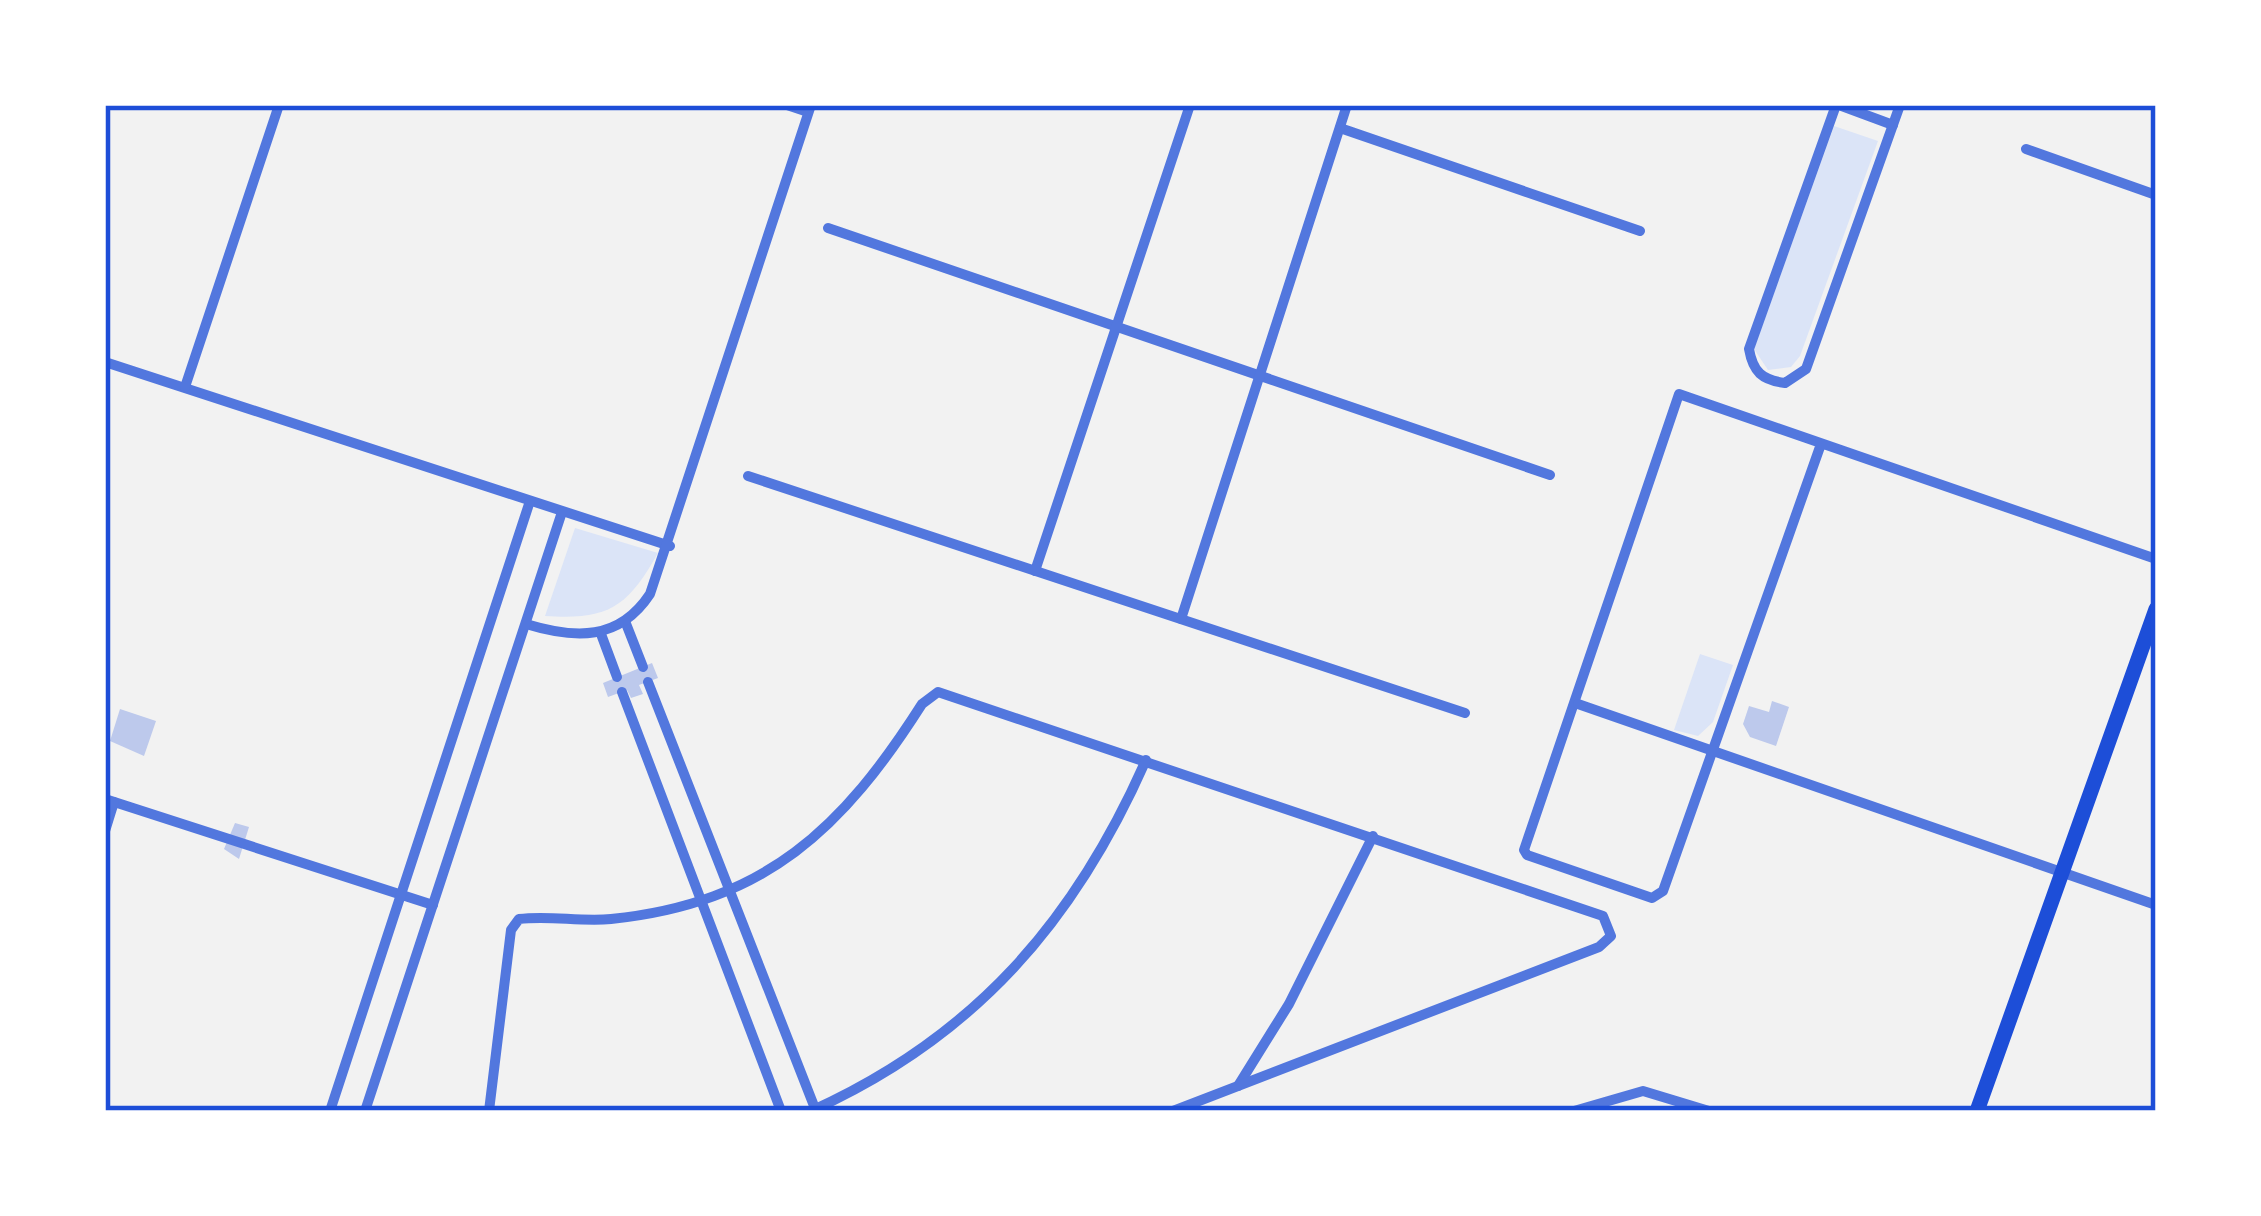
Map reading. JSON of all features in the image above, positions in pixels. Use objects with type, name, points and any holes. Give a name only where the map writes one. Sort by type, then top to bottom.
[{"type":"main road","points":[[1977,1111],[2156,609]]},
{"type":"street","points":[[185,388],[279,105]]},
{"type":"street","points":[[526,624],[570,635],[601,634],[625,621],[650,594],[670,546],[809,109],[787,105]]},
{"type":"street","points":[[1035,571],[1190,105]]},
{"type":"street","points":[[1181,619],[1348,105]]},
{"type":"street","points":[[1893,125],[1838,105],[1749,349],[1756,373],[1769,381],[1785,383],[1806,369],[1893,125],[1900,105]]},
{"type":"street","points":[[1340,128],[1640,231]]},
{"type":"street","points":[[2026,149],[2156,195]]},
{"type":"street","points":[[828,228],[1550,475]]},
{"type":"street","points":[[105,362],[670,546]]},
{"type":"street","points":[[1821,444],[1663,891],[1652,898],[1524,850],[1578,704],[1679,394],[2156,559]]},
{"type":"street","points":[[748,476],[1465,713]]},
{"type":"street","points":[[330,1111],[530,501]]},
{"type":"street","points":[[365,1111],[562,512]]},
{"type":"street","points":[[625,621],[643,667]]},
{"type":"street","points":[[601,634],[617,677]]},
{"type":"street","points":[[648,682],[814,1110],[916,1052],[1027,957],[1084,883],[1146,760]]},
{"type":"street","points":[[622,692],[781,1111]]},
{"type":"street","points":[[489,1111],[511,930],[519,919],[611,919],[701,900],[729,889],[807,845],[845,814],[922,704],[938,692],[1603,916],[1611,936],[1599,947],[1174,1111]]},
{"type":"street","points":[[1578,704],[2156,905]]},
{"type":"street","points":[[105,831],[110,801],[433,905]]},
{"type":"street","points":[[1238,1086],[1289,1004],[1373,836]]},
{"type":"street","points":[[1574,1111],[1643,1091],[1709,1111]]},
{"type":"shaded area","points":[[1834,126],[1878,141],[1800,356],[1791,367],[1768,370],[1754,349]]},
{"type":"shaded area","points":[[575,528],[658,553],[636,587],[614,607],[585,616],[545,616]]},
{"type":"shaded area","points":[[1700,654],[1733,665],[1713,722],[1698,736],[1674,730]]},
{"type":"building","points":[[652,663],[658,678],[639,685],[643,694],[631,698],[627,690],[608,697],[603,683]]},
{"type":"building","points":[[1772,701],[1789,707],[1776,746],[1750,737],[1743,724],[1749,706],[1769,712]]},
{"type":"building","points":[[120,709],[156,721],[144,756],[110,741]]},
{"type":"building","points":[[235,823],[249,827],[239,859],[224,849]]}]
